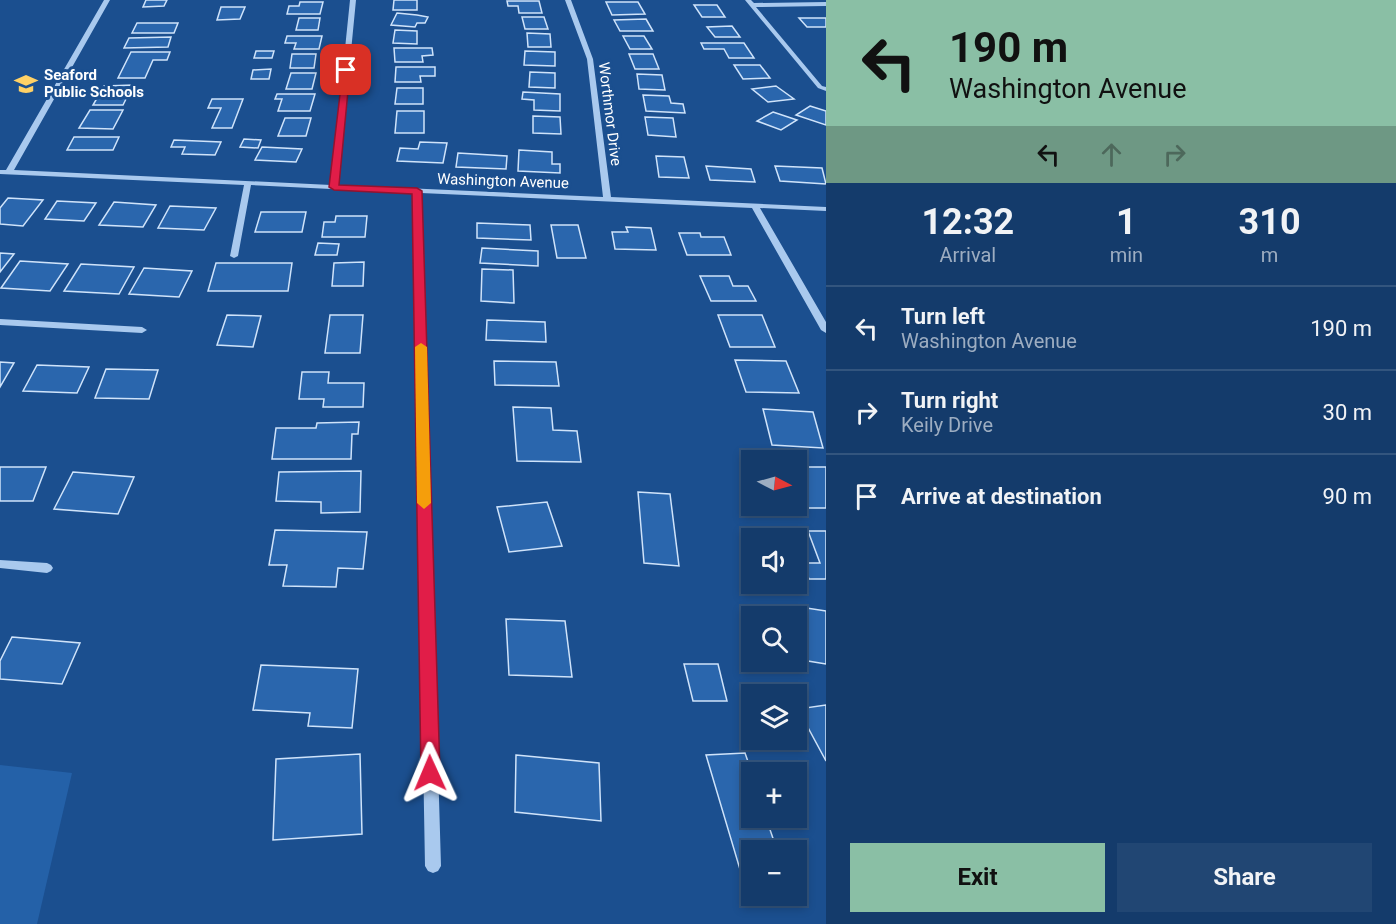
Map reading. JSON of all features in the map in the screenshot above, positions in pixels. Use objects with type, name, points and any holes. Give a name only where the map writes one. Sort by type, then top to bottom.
[{"type":"street","points":[[4,172],[107,0]]},
{"type":"street","points":[[334,187],[353,0]]},
{"type":"street","name":"Worthmor Drive","points":[[568,0],[590,59],[607,199]]},
{"type":"street","points":[[749,2],[826,4]]},
{"type":"street","points":[[749,2],[820,87],[826,89]]},
{"type":"street","name":"Washington Avenue","points":[[4,172],[826,209]]},
{"type":"street","points":[[234,256],[248,183]]},
{"type":"street","points":[[417,191],[433,866]]},
{"type":"street","points":[[755,206],[826,330]]},
{"type":"street","points":[[0,322],[142,330]]},
{"type":"street","points":[[0,564],[47,567]]},
{"type":"shaded area","points":[[0,765],[72,773],[37,924],[0,924]]},
{"type":"building","points":[[146,0],[167,0],[164,6],[143,7]]},
{"type":"building","points":[[394,0],[417,0],[417,10],[393,10]]},
{"type":"building","points":[[507,1],[539,1],[542,13],[519,13],[518,6],[508,6]]},
{"type":"building","points":[[300,2],[323,2],[320,14],[287,14],[289,6],[299,6]]},
{"type":"building","points":[[606,2],[638,2],[645,14],[612,15]]},
{"type":"building","points":[[694,5],[717,5],[725,17],[702,17]]},
{"type":"building","points":[[221,7],[245,7],[240,19],[217,20]]},
{"type":"building","points":[[397,13],[428,17],[425,23],[417,23],[415,27],[391,25]]},
{"type":"building","points":[[522,17],[544,17],[548,29],[525,29]]},
{"type":"building","points":[[299,18],[320,18],[318,30],[296,30]]},
{"type":"building","points":[[799,18],[826,18],[826,27],[807,27]]},
{"type":"building","points":[[646,19],[653,31],[620,31],[614,20]]},
{"type":"building","points":[[137,23],[178,23],[174,33],[132,33]]},
{"type":"building","points":[[732,26],[740,37],[715,37],[707,27]]},
{"type":"building","points":[[395,30],[417,31],[417,44],[393,43]]},
{"type":"building","points":[[527,33],[550,34],[551,47],[528,47]]},
{"type":"building","points":[[287,36],[322,36],[319,49],[294,49],[296,43],[285,43]]},
{"type":"building","points":[[623,36],[644,36],[652,49],[630,49]]},
{"type":"building","points":[[171,37],[168,47],[124,48],[129,38]]},
{"type":"building","points":[[701,43],[744,43],[754,58],[729,58],[724,49],[704,49]]},
{"type":"building","points":[[394,48],[432,48],[433,55],[422,56],[423,62],[395,62]]},
{"type":"building","points":[[256,51],[274,51],[272,58],[254,58]]},
{"type":"building","points":[[525,51],[555,52],[555,66],[524,65]]},
{"type":"building","points":[[131,52],[170,52],[167,60],[153,60],[145,78],[118,78]]},
{"type":"building","points":[[292,54],[316,54],[314,68],[290,68]]},
{"type":"building","points":[[629,54],[653,54],[659,69],[635,69]]},
{"type":"building","points":[[734,65],[760,65],[770,78],[743,79]]},
{"type":"building","points":[[396,67],[435,67],[435,76],[420,76],[421,82],[395,82]]},
{"type":"building","points":[[271,69],[269,79],[251,79],[253,70]]},
{"type":"building","points":[[530,72],[555,73],[555,88],[529,87]]},
{"type":"building","points":[[291,73],[316,73],[312,89],[286,89]]},
{"type":"building","points":[[637,74],[662,75],[665,90],[639,89]]},
{"type":"building","points":[[133,85],[123,105],[93,105],[104,86]]},
{"type":"building","points":[[776,86],[794,99],[768,102],[752,89]]},
{"type":"building","points":[[397,88],[423,88],[423,104],[395,104]]},
{"type":"building","points":[[523,92],[560,94],[560,111],[534,110],[534,100],[522,99]]},
{"type":"building","points":[[277,94],[315,94],[310,111],[278,111],[282,99],[275,99]]},
{"type":"building","points":[[643,95],[669,96],[671,103],[683,104],[685,113],[646,111]]},
{"type":"building","points":[[212,99],[243,99],[232,128],[212,128],[221,108],[208,108]]},
{"type":"building","points":[[810,106],[826,111],[826,125],[796,115]]},
{"type":"building","points":[[90,110],[123,110],[113,129],[79,128]]},
{"type":"building","points":[[397,111],[424,111],[424,133],[395,133]]},
{"type":"building","points":[[773,112],[797,120],[781,130],[757,121]]},
{"type":"building","points":[[533,116],[560,117],[561,134],[533,133]]},
{"type":"building","points":[[645,117],[673,118],[676,137],[648,135]]},
{"type":"building","points":[[285,118],[311,118],[306,136],[278,136]]},
{"type":"building","points":[[74,137],[119,137],[113,150],[67,150]]},
{"type":"building","points":[[244,139],[261,140],[258,148],[240,147]]},
{"type":"building","points":[[174,140],[221,142],[215,155],[182,154],[185,147],[171,147]]},
{"type":"building","points":[[420,142],[447,143],[443,163],[397,161],[400,148],[418,149]]},
{"type":"building","points":[[262,147],[302,149],[296,162],[255,160]]},
{"type":"building","points":[[519,150],[552,152],[552,164],[560,164],[560,173],[518,171]]},
{"type":"building","points":[[458,153],[507,156],[506,169],[456,167]]},
{"type":"building","points":[[656,156],[684,157],[689,178],[659,177]]},
{"type":"building","points":[[706,166],[751,169],[755,182],[710,180]]},
{"type":"building","points":[[775,166],[822,168],[826,184],[780,181]]},
{"type":"building","points":[[8,198],[43,200],[23,226],[0,224],[0,208]]},
{"type":"building","points":[[57,201],[96,203],[84,221],[45,219]]},
{"type":"building","points":[[114,202],[156,205],[143,227],[99,225]]},
{"type":"building","points":[[170,206],[216,208],[204,230],[158,228]]},
{"type":"building","points":[[261,212],[306,212],[302,232],[255,232]]},
{"type":"building","points":[[336,216],[367,216],[365,237],[322,237],[324,222],[335,222]]},
{"type":"building","points":[[477,223],[530,225],[531,240],[477,238]]},
{"type":"building","points":[[551,225],[578,225],[586,258],[557,258]]},
{"type":"building","points":[[626,227],[651,228],[656,250],[615,249],[612,232],[628,232]]},
{"type":"building","points":[[679,233],[700,233],[701,237],[724,237],[731,255],[687,255]]},
{"type":"building","points":[[318,243],[339,244],[337,255],[315,255]]},
{"type":"building","points":[[482,248],[538,251],[538,266],[480,263]]},
{"type":"building","points":[[0,253],[14,254],[0,272]]},
{"type":"building","points":[[20,261],[68,264],[50,291],[1,288]]},
{"type":"building","points":[[364,262],[363,286],[332,286],[334,263]]},
{"type":"building","points":[[216,263],[292,263],[288,291],[208,291]]},
{"type":"building","points":[[81,264],[134,267],[119,294],[64,291]]},
{"type":"building","points":[[144,268],[192,271],[179,297],[129,294]]},
{"type":"building","points":[[482,269],[513,270],[514,303],[481,301]]},
{"type":"building","points":[[700,276],[729,276],[733,286],[748,286],[756,301],[711,301]]},
{"type":"building","points":[[227,315],[261,316],[253,347],[217,345]]},
{"type":"building","points":[[330,315],[363,315],[360,353],[325,353]]},
{"type":"building","points":[[718,315],[762,315],[775,347],[730,347]]},
{"type":"building","points":[[487,320],[545,322],[546,342],[486,340]]},
{"type":"building","points":[[735,360],[786,361],[799,393],[746,392]]},
{"type":"building","points":[[494,361],[556,362],[559,386],[495,385]]},
{"type":"building","points":[[0,362],[14,363],[0,387]]},
{"type":"building","points":[[37,365],[89,367],[77,393],[23,391]]},
{"type":"building","points":[[106,369],[158,370],[149,399],[95,398]]},
{"type":"building","points":[[302,372],[329,372],[328,383],[364,383],[363,407],[323,407],[324,399],[299,399]]},
{"type":"building","points":[[513,407],[551,408],[553,430],[577,431],[581,462],[517,461]]},
{"type":"building","points":[[763,409],[813,412],[823,448],[772,445]]},
{"type":"building","points":[[359,422],[358,434],[352,434],[351,459],[272,459],[276,428],[316,428],[317,423]]},
{"type":"building","points":[[0,467],[46,467],[33,501],[0,501]]},
{"type":"building","points":[[807,467],[826,467],[826,508],[807,508]]},
{"type":"building","points":[[361,471],[360,512],[321,513],[321,502],[276,501],[279,472]]},
{"type":"building","points":[[73,472],[134,477],[118,514],[54,509]]},
{"type":"building","points":[[638,492],[670,494],[679,566],[644,563]]},
{"type":"building","points":[[547,502],[562,546],[509,552],[497,507]]},
{"type":"building","points":[[275,530],[367,532],[363,569],[338,568],[336,587],[283,586],[287,565],[269,565]]},
{"type":"building","points":[[808,531],[826,531],[826,579],[809,579],[807,563],[820,563]]},
{"type":"building","points":[[807,608],[826,611],[826,664],[807,661]]},
{"type":"building","points":[[506,619],[565,621],[572,677],[509,675]]},
{"type":"building","points":[[12,637],[80,643],[62,684],[0,679],[0,661]]},
{"type":"building","points":[[684,664],[718,664],[727,701],[693,701]]},
{"type":"building","points":[[261,665],[358,669],[352,728],[308,726],[310,713],[253,710]]},
{"type":"building","points":[[826,705],[826,761],[807,726],[807,708]]},
{"type":"building","points":[[745,753],[748,762],[741,762],[741,828],[769,828],[774,840],[741,840],[741,873],[706,755]]},
{"type":"building","points":[[360,754],[362,834],[273,840],[276,759]]},
{"type":"building","points":[[516,755],[599,763],[601,821],[515,812]]},
{"type":"slow traffic","points":[[421,347],[424,503]]},
{"type":"place","name":"Seaford Public Schools","points":[[26,84]]},
{"type":"route","points":[[346,70],[334,187],[417,191],[430,773]]}]
